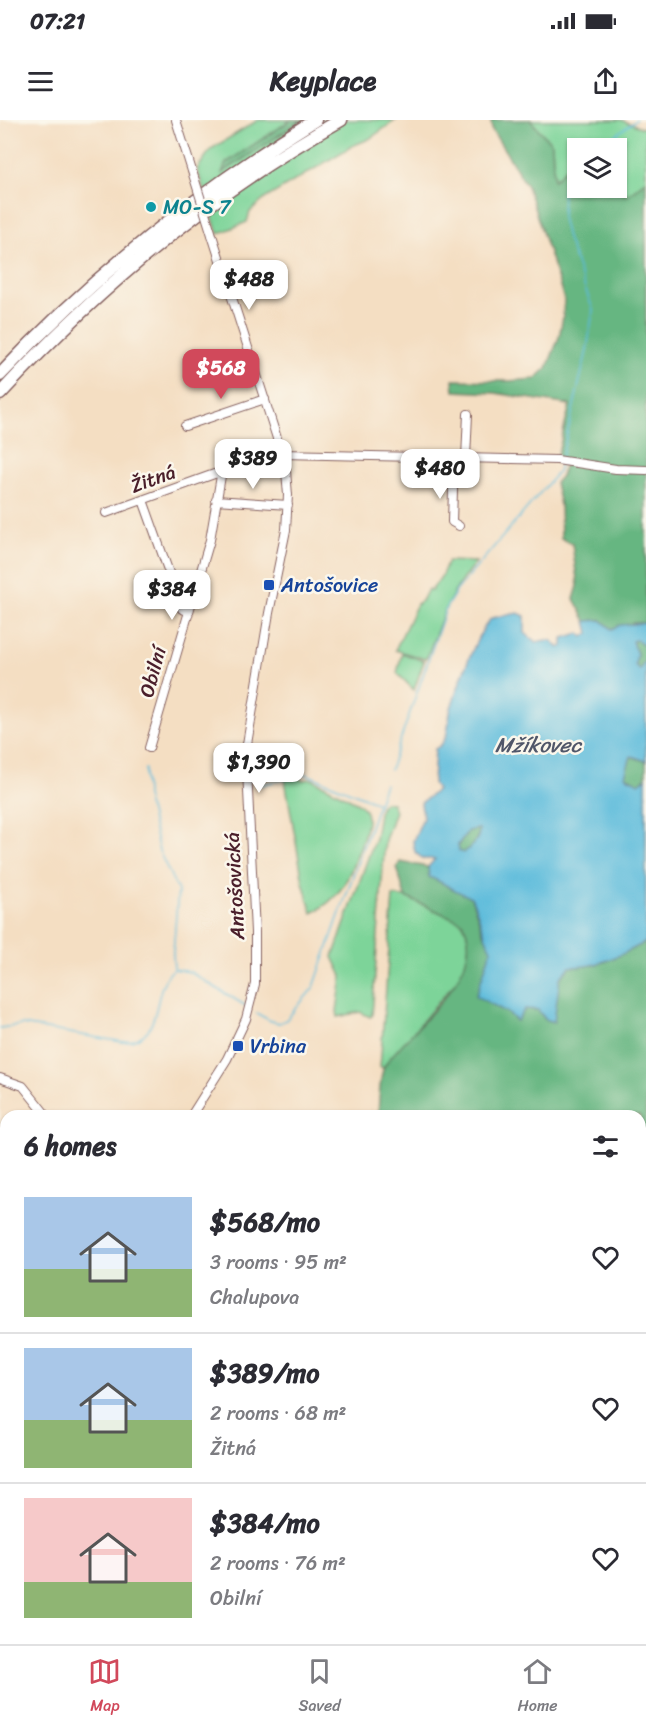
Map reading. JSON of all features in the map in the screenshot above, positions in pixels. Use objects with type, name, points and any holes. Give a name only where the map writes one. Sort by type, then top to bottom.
[{"type":"highway","points":[[0,375],[70,305],[143,242],[214,187],[315,120]]},
{"type":"highway","points":[[0,394],[105,291],[182,227],[263,169],[340,120]]},
{"type":"street","name":"Antošovická","points":[[176,120],[282,454],[287,480],[288,506],[284,549],[268,613],[246,750],[255,932],[255,984],[246,1019],[231,1051],[195,1110]]},
{"type":"street","points":[[185,426],[264,397]]},
{"type":"street","points":[[466,458],[468,414]]},
{"type":"street","points":[[282,454],[557,460],[593,466],[646,470]]},
{"type":"street","points":[[454,458],[452,522],[459,526]]},
{"type":"street","name":"Žitná","points":[[106,513],[217,473],[221,476],[216,500]]},
{"type":"street","points":[[143,500],[182,609],[188,611]]},
{"type":"street","points":[[216,500],[288,506]]},
{"type":"street","name":"Obilní","points":[[149,748],[210,540],[216,500]]},
{"type":"street","points":[[0,1078],[23,1086],[42,1110]]},
{"type":"green space","points":[[258,120],[291,120],[227,163],[223,172],[302,120],[396,120],[369,139],[352,146],[266,198],[250,212],[247,222],[218,234],[197,169],[211,149]]},
{"type":"green space","points":[[291,120],[302,120],[222,173],[226,163]]},
{"type":"green space","points":[[491,120],[530,120],[552,144],[554,180],[567,167],[567,198],[627,198],[627,194],[646,180],[646,623],[633,623],[612,629],[601,620],[586,621],[574,599],[578,586],[572,544],[561,538],[560,505],[555,483],[561,476],[565,464],[556,461],[570,405],[495,393],[454,391],[453,380],[535,379],[547,368],[559,337],[563,317],[564,300],[527,186],[492,130]]},
{"type":"green space","points":[[530,120],[621,120],[643,128],[646,126],[646,180],[627,194],[627,138],[598,137],[567,138],[567,167],[554,181],[552,144]]},
{"type":"green space","points":[[448,561],[476,562],[452,596],[427,657],[425,659],[395,650],[417,604],[423,599],[428,589],[431,591]]},
{"type":"green space","points":[[636,640],[646,647],[646,661],[640,670],[634,665],[637,654],[632,641]]},
{"type":"green space","points":[[402,653],[424,661],[414,690],[397,673]]},
{"type":"green space","points":[[630,756],[646,761],[646,778],[639,783],[625,776]]},
{"type":"green space","points":[[312,779],[358,803],[365,809],[367,816],[361,844],[344,884],[331,900],[312,913],[303,882],[285,780]]},
{"type":"green space","points":[[384,802],[392,803],[395,811],[385,840],[372,1016],[360,1012],[338,1017],[342,976],[333,957],[375,838],[380,807]]},
{"type":"green space","points":[[479,829],[477,840],[464,853],[458,851],[458,845],[468,831]]},
{"type":"green space","points":[[400,862],[428,867],[430,877],[471,897],[492,950],[477,996],[517,1020],[525,1009],[538,1009],[545,1019],[556,996],[560,978],[570,966],[600,963],[646,942],[646,1110],[378,1110],[380,1082],[385,1065],[444,998],[457,979],[466,960],[468,941],[462,922],[405,897],[397,867]]},
{"type":"green space","points":[[393,896],[405,897],[462,922],[467,931],[469,944],[467,959],[457,980],[383,1068],[380,1067]]},
{"type":"water","name":"Mžíkovec","points":[[518,613],[525,616],[525,633],[536,642],[549,640],[559,648],[563,646],[563,638],[579,633],[583,637],[589,633],[586,621],[601,620],[612,629],[620,625],[646,623],[646,647],[636,640],[632,641],[637,654],[635,665],[640,670],[646,661],[646,761],[631,756],[625,776],[639,783],[646,778],[646,942],[600,963],[570,967],[560,978],[554,1022],[545,1019],[538,1010],[525,1009],[517,1021],[508,1013],[476,996],[491,950],[474,904],[471,897],[429,877],[428,867],[435,859],[423,859],[415,852],[413,841],[423,818],[421,803],[437,790],[433,783],[435,749],[444,741],[448,731],[451,708],[474,646],[486,624],[492,618]],"holes":[[[479,829],[474,842],[464,853],[459,851],[458,845],[468,831]]]},
{"type":"waterway","points":[[612,138],[636,120]]},
{"type":"waterway","points":[[562,456],[587,350],[593,310],[567,238],[562,217],[563,190],[567,180]]},
{"type":"waterway","points":[[390,770],[447,606],[457,590],[558,472],[560,464]]},
{"type":"waterway","points":[[145,769],[146,796],[159,851],[178,891],[173,953],[174,969]]},
{"type":"waterway","points":[[260,785],[306,774],[378,803]]},
{"type":"waterway","points":[[256,1013],[279,1023],[286,1020],[314,987],[385,784]]},
{"type":"waterway","points":[[0,1028],[22,1025],[123,1042],[137,1039],[152,1023],[161,988],[174,969],[190,972],[246,1006]]},
{"type":"place","name":"MO-S 7","points":[[151,207]]},
{"type":"place","name":"Antošovice","points":[[269,585]]},
{"type":"place","name":"Vrbina","points":[[238,1046]]}]
